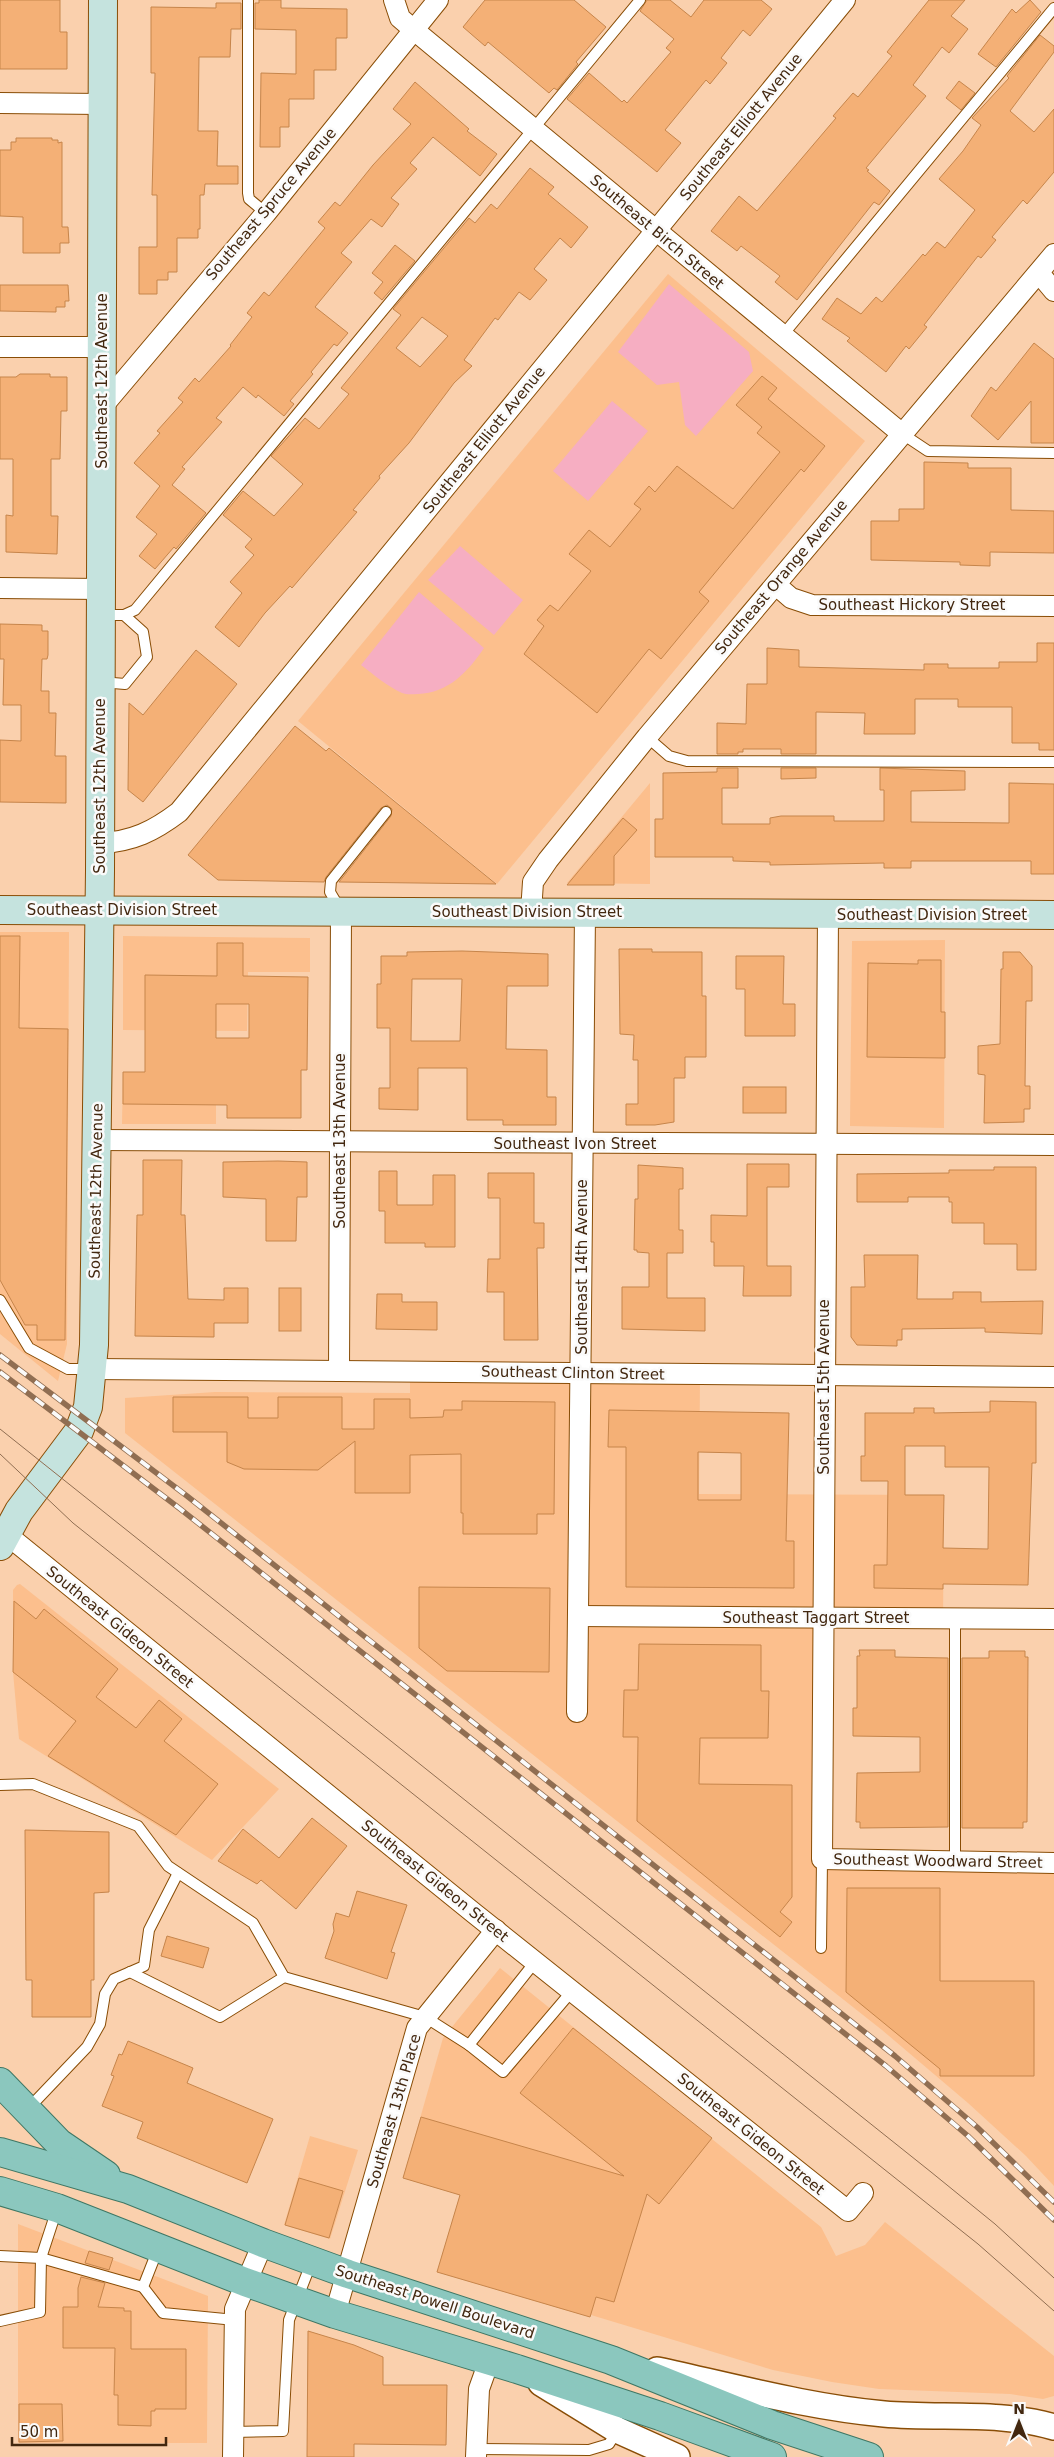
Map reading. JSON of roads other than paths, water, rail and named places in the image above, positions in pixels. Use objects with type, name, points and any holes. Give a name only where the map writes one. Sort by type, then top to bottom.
[{"type":"main road","name":"Southeast 12th Avenue","points":[[2,1537],[19,1511],[79,1431],[88,1407],[92,1369],[100,910],[100,682],[112,615],[100,589],[103,0]]},
{"type":"main road","name":"Southeast Division Street","points":[[0,910],[1054,915]]},
{"type":"main road","points":[[0,2082],[59,2143],[128,2189]]},
{"type":"main road","name":"Southeast Powell Boulevard","points":[[0,2152],[128,2189],[312,2261],[611,2360],[772,2425],[869,2457]]},
{"type":"main road","points":[[0,2191],[57,2208],[246,2282],[334,2314],[517,2369],[660,2416],[772,2457]]},
{"type":"street","name":"Southeast Birch Street","points":[[394,0],[400,18],[414,30],[901,433]]},
{"type":"street","name":"Southeast Spruce Avenue","points":[[102,407],[266,213],[438,0]]},
{"type":"street","name":"Southeast Elliott Avenue","points":[[100,843],[121,843],[147,834],[179,812],[845,0]]},
{"type":"street","points":[[0,103],[102,104]]},
{"type":"street","name":"Southeast Orange Avenue","points":[[531,912],[532,888],[539,873],[647,737],[776,585],[901,433],[1054,254]]},
{"type":"street","points":[[1039,273],[1054,292]]},
{"type":"street","points":[[0,347],[102,347]]},
{"type":"street","name":"Southeast Hickory Street","points":[[776,585],[791,598],[812,605],[1054,606]]},
{"type":"street","points":[[0,588],[100,589]]},
{"type":"street","name":"Southeast 13th Avenue","points":[[339,1371],[341,912]]},
{"type":"street","name":"Southeast 14th Avenue","points":[[577,1712],[582,1372],[584,912]]},
{"type":"street","name":"Southeast 15th Avenue","points":[[822,1859],[828,914]]},
{"type":"street","name":"Southeast Ivon Street","points":[[97,1140],[1054,1146]]},
{"type":"street","name":"Southeast Clinton Street","points":[[92,1369],[1054,1377]]},
{"type":"street","name":"Southeast Gideon Street","points":[[2,1537],[848,2211],[863,2194]]},
{"type":"street","name":"Southeast Taggart Street","points":[[578,1616],[1054,1619]]},
{"type":"street","name":"Southeast Woodward Street","points":[[822,1859],[1054,1863]]},
{"type":"street","name":"Southeast 13th Place","points":[[334,2314],[348,2274],[417,2028],[496,1930]]},
{"type":"street","points":[[233,2457],[235,2309],[263,2243]]},
{"type":"street","points":[[611,2360],[827,2406],[885,2414],[1011,2419],[1054,2427]]},
{"type":"street","points":[[476,2453],[479,2389],[489,2361]]},
{"type":"street","points":[[517,2369],[617,2430],[677,2457]]},
{"type":"lane","points":[[248,0],[248,193],[249,199],[266,213]]},
{"type":"lane","points":[[112,615],[135,610],[640,0]]},
{"type":"lane","points":[[782,336],[1054,8]]},
{"type":"lane","points":[[901,433],[928,451],[1054,453]]},
{"type":"lane","points":[[100,682],[126,684],[146,657],[143,632],[112,615]]},
{"type":"lane","points":[[647,737],[669,756],[687,761],[1054,762]]},
{"type":"lane","points":[[341,912],[330,892],[331,881],[386,812]]},
{"type":"lane","points":[[0,1300],[29,1348],[68,1369],[92,1369]]},
{"type":"lane","points":[[955,1619],[955,1861]]},
{"type":"lane","points":[[0,1785],[33,1784],[138,1826],[168,1866],[253,1923],[284,1976],[425,2017],[469,2045],[503,2072],[572,1991]]},
{"type":"lane","points":[[821,1948],[822,1859]]},
{"type":"lane","points":[[27,2110],[87,2047],[100,2024],[105,1994],[114,1979],[144,1966],[149,1930],[178,1873]]},
{"type":"lane","points":[[469,2045],[535,1962]]},
{"type":"lane","points":[[130,1972],[220,2017],[284,1976]]},
{"type":"lane","points":[[0,2321],[40,2312],[41,2258],[57,2208]]},
{"type":"lane","points":[[143,2287],[158,2248]]},
{"type":"lane","points":[[0,2256],[41,2258],[143,2287],[163,2313],[235,2320]]},
{"type":"lane","points":[[234,2432],[283,2431],[289,2320],[312,2261]]},
{"type":"lane","points":[[476,2453],[589,2450],[609,2444],[617,2430]]},
{"type":"tram line","points":[[0,1429],[931,2172],[995,2224],[1054,2278]]},
{"type":"tram line","points":[[0,1454],[73,1523],[978,2244],[1054,2311]]},
{"type":"railway","points":[[0,1355],[187,1496],[895,2056],[977,2127],[1054,2202]]},
{"type":"railway","points":[[0,1372],[179,1508],[886,2066],[968,2136],[1054,2220]]}]
